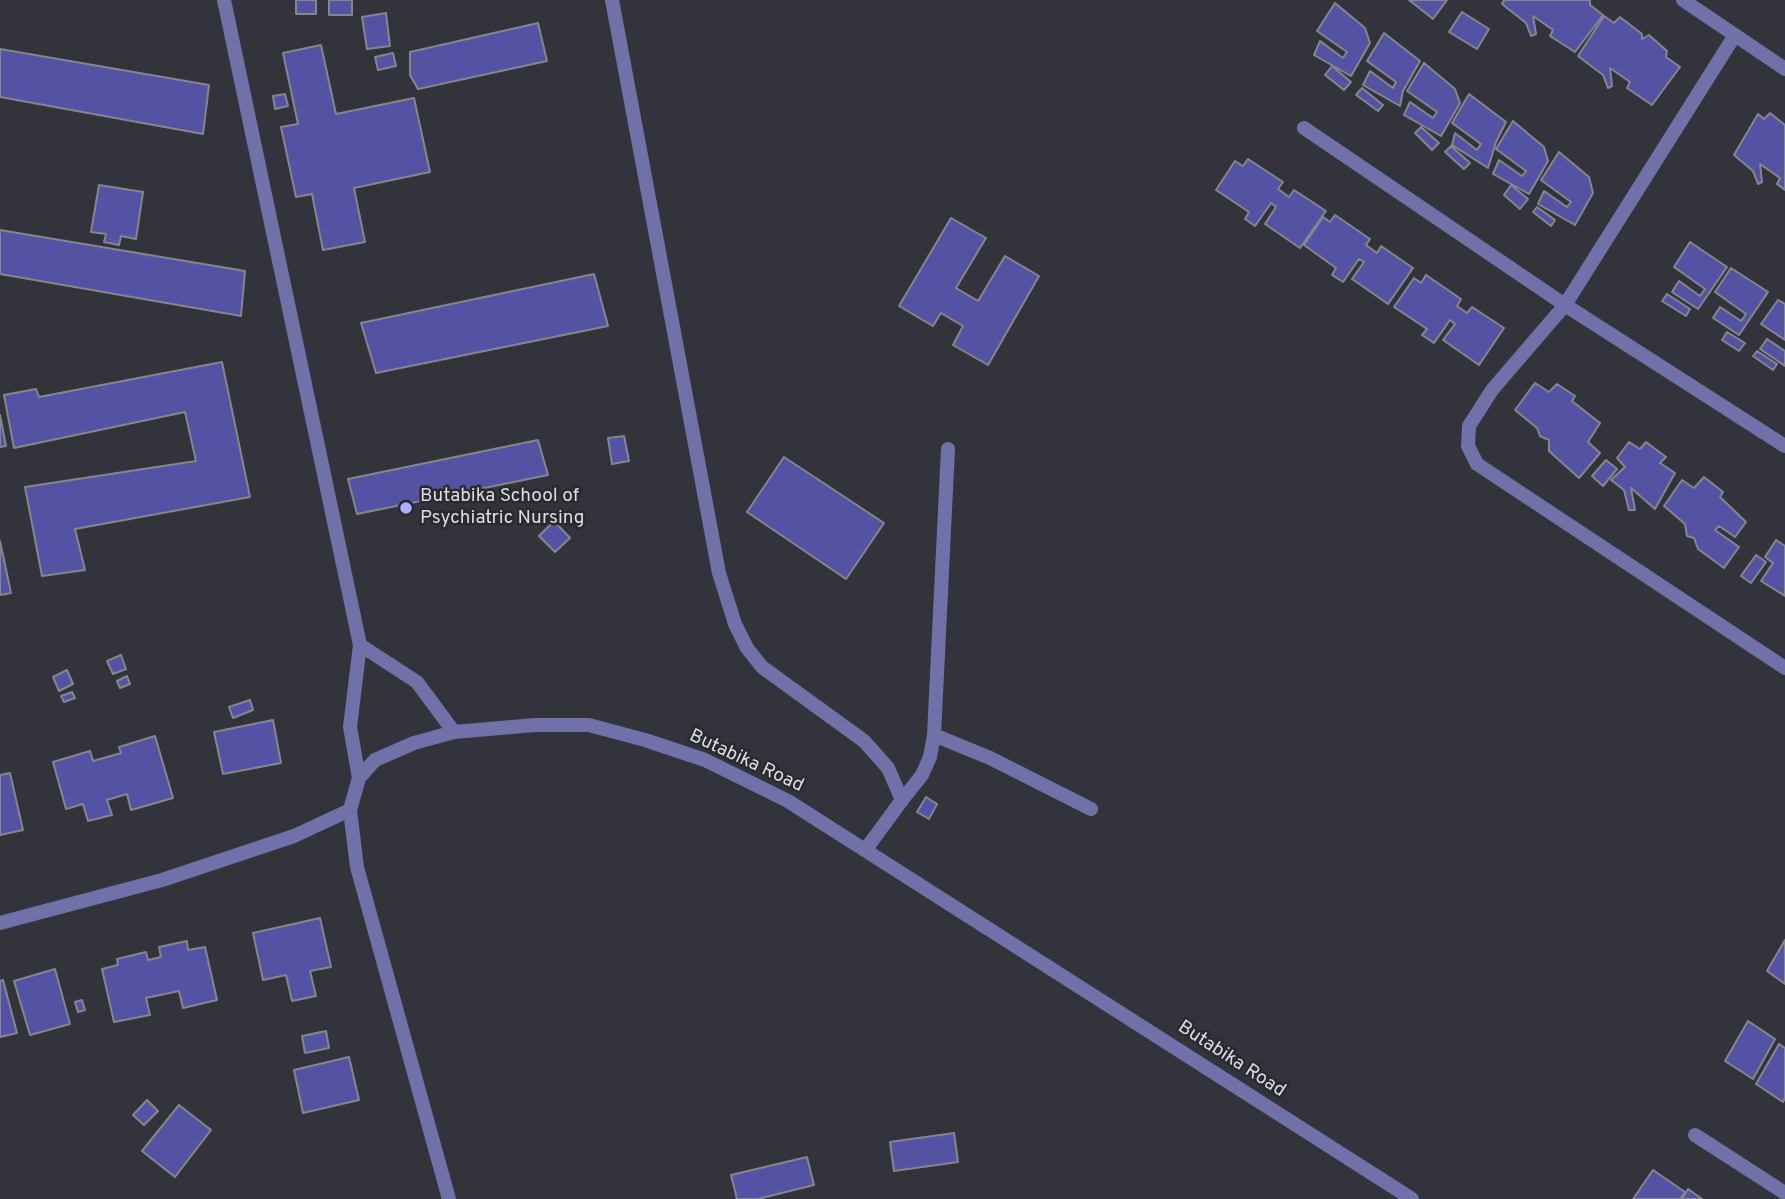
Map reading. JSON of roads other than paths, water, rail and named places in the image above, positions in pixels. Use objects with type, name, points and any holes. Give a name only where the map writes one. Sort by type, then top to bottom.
[{"type":"street","points":[[224,0],[360,645],[350,727],[359,778],[350,810],[356,867],[449,1199]]},
{"type":"street","points":[[612,0],[716,560],[735,624],[747,648],[761,667],[864,741],[880,757],[888,768],[902,800]]},
{"type":"street","points":[[1683,0],[1785,69]]},
{"type":"street","points":[[1735,35],[1565,305],[1492,390],[1469,426],[1468,446],[1477,464],[1785,668]]},
{"type":"street","points":[[1304,128],[1565,305],[1785,446]]},
{"type":"street","points":[[866,849],[922,775],[930,757],[934,734],[948,449]]},
{"type":"street","points":[[360,645],[417,682],[454,732]]},
{"type":"street","name":"Butabika Road","points":[[359,778],[375,760],[414,743],[454,732],[535,725],[589,725],[705,760],[776,795],[866,849],[1412,1199]]},
{"type":"street","points":[[934,734],[990,758],[1091,809]]},
{"type":"street","points":[[0,923],[175,875],[295,836],[350,810]]},
{"type":"street","points":[[1695,1135],[1785,1193]]},
{"type":"place","name":"Butabika School of Psychiatric Nursing","points":[[406,508]]}]
